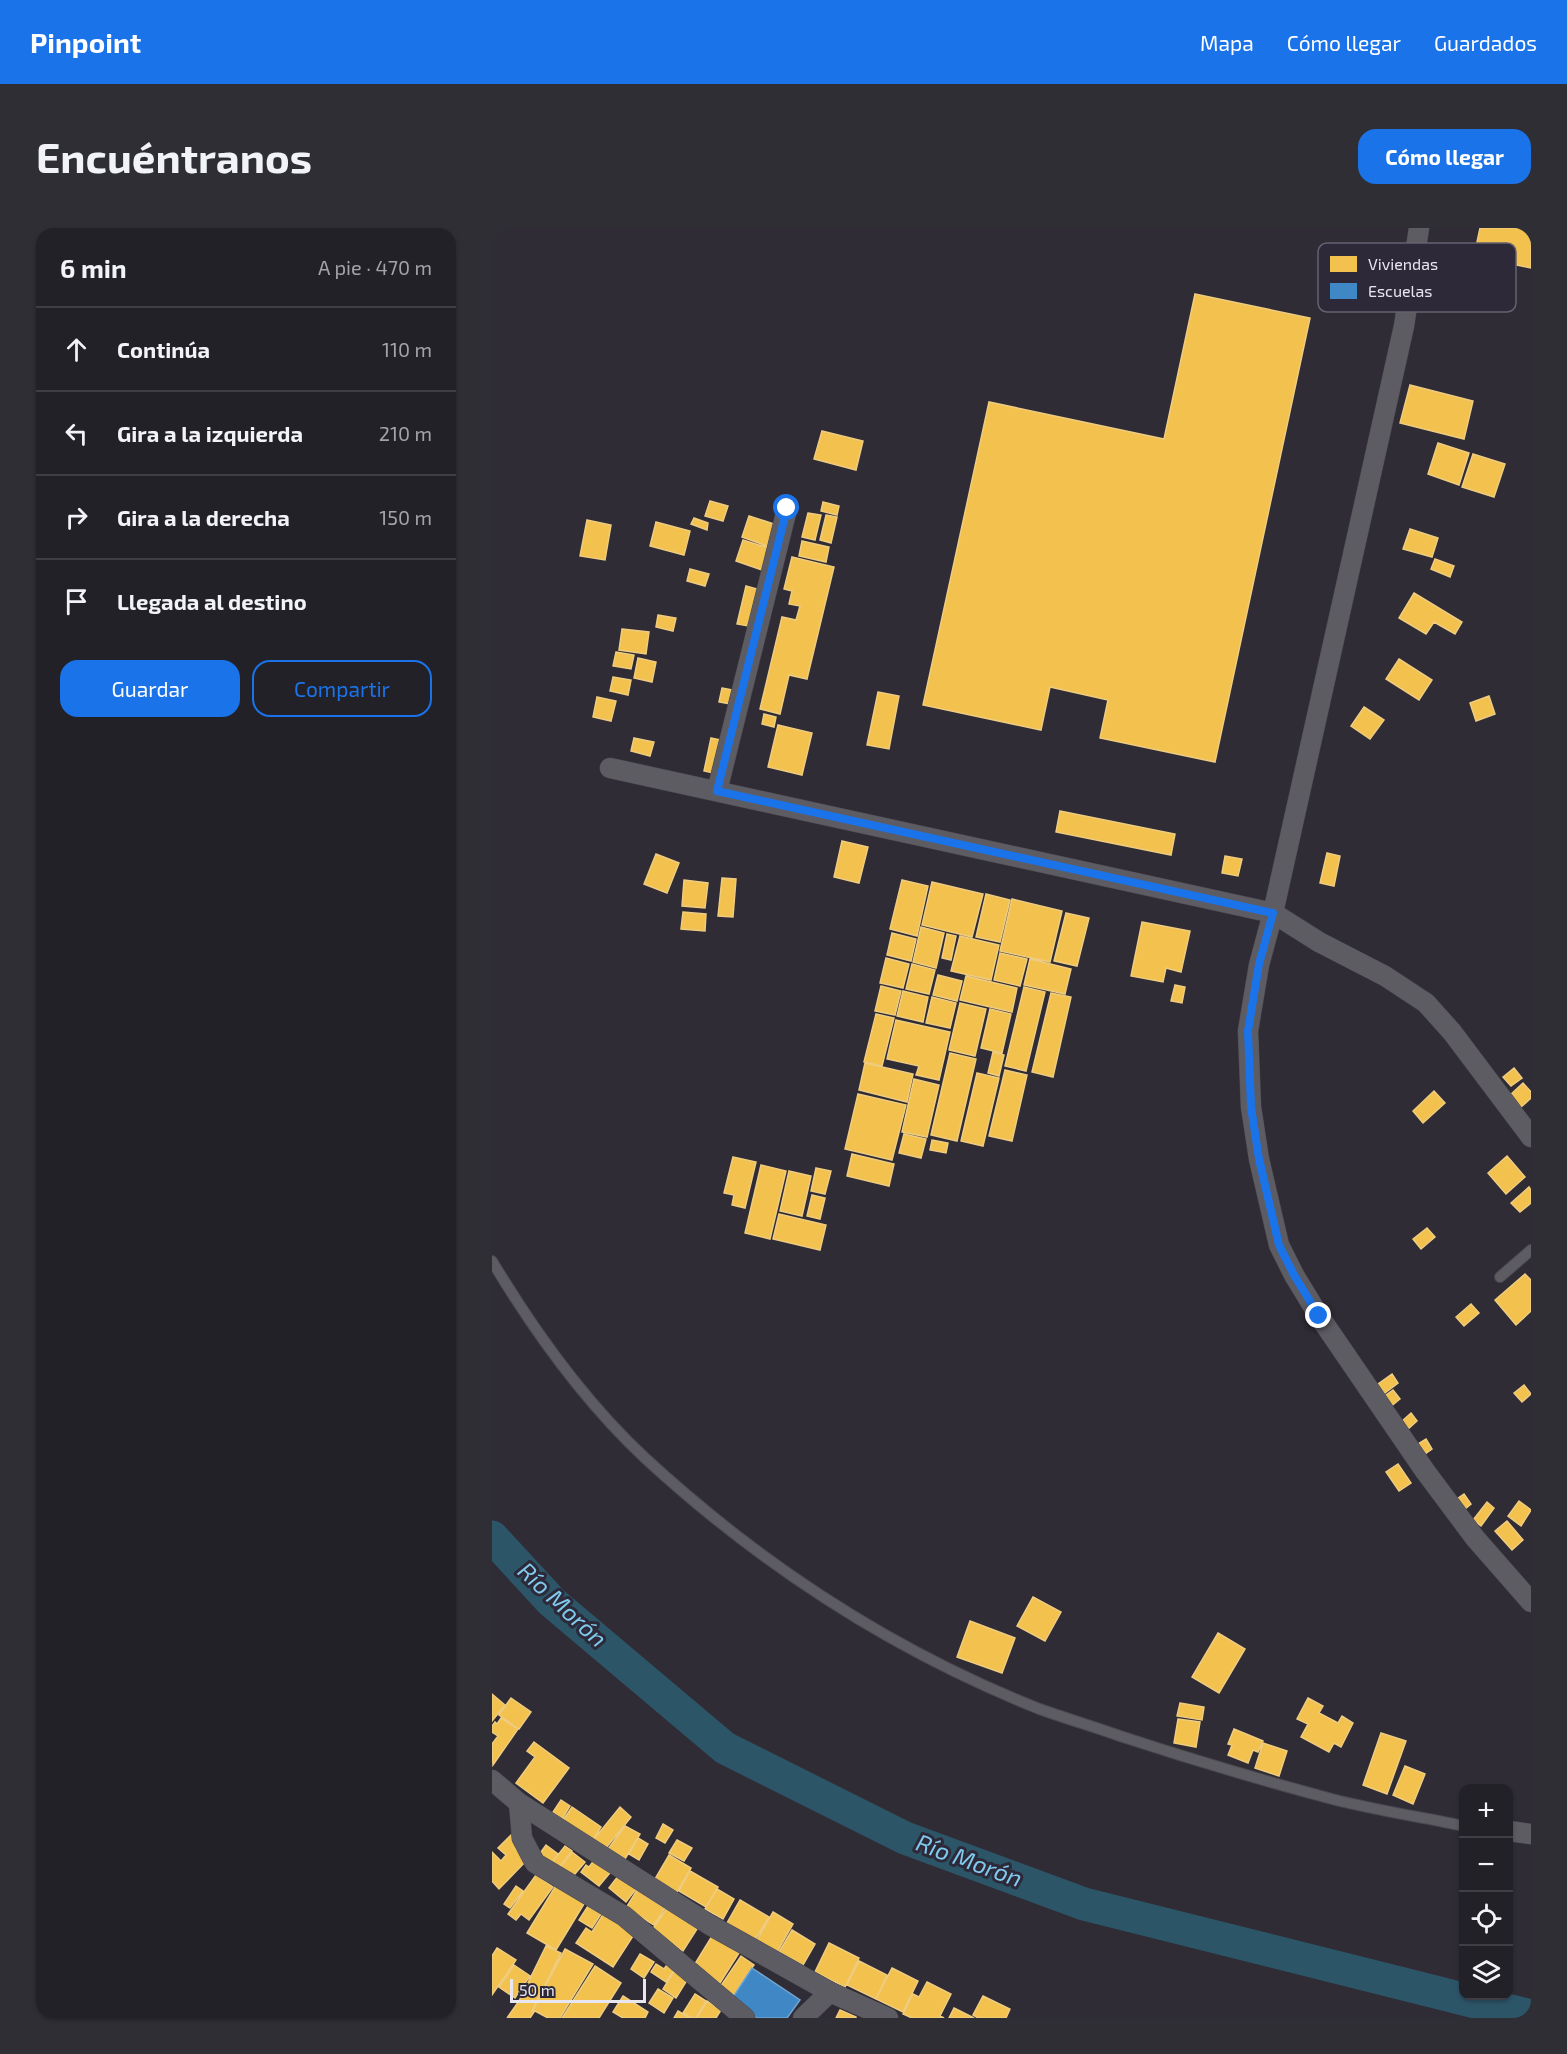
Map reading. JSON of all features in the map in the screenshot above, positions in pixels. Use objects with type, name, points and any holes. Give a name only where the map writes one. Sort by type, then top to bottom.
[{"type":"street","points":[[1417,243],[1419,228]]},
{"type":"street","points":[[1406,312],[1273,913],[1259,964],[1248,1031],[1251,1107],[1259,1159],[1279,1245],[1294,1275],[1319,1316],[1425,1471],[1475,1538],[1531,1602]]},
{"type":"street","points":[[717,791],[787,508]]},
{"type":"street","points":[[610,768],[1273,913],[1319,942],[1385,976],[1426,1003],[1452,1032],[1531,1137]]},
{"type":"street","points":[[492,1780],[519,1803],[710,1925],[830,1992],[888,2018]]},
{"type":"street","points":[[519,1803],[522,1838],[535,1863],[624,1916],[745,2018]]},
{"type":"street","points":[[1513,1832],[1531,1834]]},
{"type":"street","points":[[803,2018],[830,1992]]},
{"type":"lane","points":[[1500,1277],[1531,1250]]},
{"type":"lane","points":[[492,1261],[558,1359],[585,1393],[644,1458],[748,1546],[849,1614],[946,1667],[992,1689],[1050,1712],[1164,1750],[1334,1800],[1459,1825]]},
{"type":"building: Viviendas","points":[[1480,228],[1531,228],[1531,268],[1516,265],[1516,243],[1477,243]]},
{"type":"building: Viviendas","points":[[1195,294],[1310,318],[1215,762],[1100,738],[1108,700],[1050,687],[1041,730],[923,705],[989,402],[1164,439]]},
{"type":"building: Viviendas","points":[[1410,385],[1473,401],[1464,439],[1400,423]]},
{"type":"building: Viviendas","points":[[822,431],[863,441],[856,470],[814,459]]},
{"type":"building: Viviendas","points":[[1438,443],[1469,453],[1459,485],[1428,474]]},
{"type":"building: Viviendas","points":[[1473,454],[1505,464],[1494,497],[1462,487]]},
{"type":"building: Viviendas","points":[[710,501],[728,506],[723,521],[705,516]]},
{"type":"building: Viviendas","points":[[823,502],[839,506],[837,515],[821,511]]},
{"type":"building: Viviendas","points":[[808,513],[821,515],[815,540],[802,537]]},
{"type":"building: Viviendas","points":[[826,515],[837,517],[831,543],[820,540]]},
{"type":"building: Viviendas","points":[[749,516],[774,524],[767,546],[742,537]]},
{"type":"building: Viviendas","points":[[694,518],[708,523],[707,530],[691,524]]},
{"type":"building: Viviendas","points":[[587,520],[611,525],[605,560],[580,556]]},
{"type":"building: Viviendas","points":[[656,522],[690,531],[684,555],[650,546]]},
{"type":"building: Viviendas","points":[[1410,529],[1438,538],[1432,557],[1403,549]]},
{"type":"building: Viviendas","points":[[743,540],[769,548],[762,570],[736,561]]},
{"type":"building: Viviendas","points":[[802,541],[829,547],[826,562],[799,556]]},
{"type":"building: Viviendas","points":[[792,557],[834,567],[807,679],[789,675],[780,714],[760,709],[782,617],[796,620],[800,606],[789,604],[792,591],[784,589]]},
{"type":"building: Viviendas","points":[[1435,559],[1454,566],[1450,577],[1431,569]]},
{"type":"building: Viviendas","points":[[690,569],[709,574],[705,586],[687,581]]},
{"type":"building: Viviendas","points":[[746,586],[757,589],[748,626],[737,624]]},
{"type":"building: Viviendas","points":[[1414,593],[1462,622],[1455,634],[1434,622],[1426,634],[1399,618]]},
{"type":"building: Viviendas","points":[[658,615],[676,618],[673,631],[656,627]]},
{"type":"building: Viviendas","points":[[622,629],[649,632],[646,654],[619,650]]},
{"type":"building: Viviendas","points":[[616,652],[634,655],[631,669],[613,666]]},
{"type":"building: Viviendas","points":[[638,658],[656,662],[652,682],[634,678]]},
{"type":"building: Viviendas","points":[[1399,659],[1432,680],[1419,700],[1386,679]]},
{"type":"building: Viviendas","points":[[613,677],[631,680],[628,695],[610,691]]},
{"type":"building: Viviendas","points":[[722,688],[738,691],[735,705],[719,702]]},
{"type":"building: Viviendas","points":[[878,692],[899,696],[889,749],[867,745]]},
{"type":"building: Viviendas","points":[[1489,696],[1495,714],[1476,721],[1470,703]]},
{"type":"building: Viviendas","points":[[597,697],[616,701],[611,721],[593,717]]},
{"type":"building: Viviendas","points":[[1364,707],[1384,720],[1370,739],[1351,726]]},
{"type":"building: Viviendas","points":[[764,714],[776,717],[774,727],[762,724]]},
{"type":"building: Viviendas","points":[[778,725],[812,733],[802,775],[768,767]]},
{"type":"building: Viviendas","points":[[634,738],[654,742],[650,756],[631,751]]},
{"type":"building: Viviendas","points":[[711,738],[721,740],[714,773],[704,771]]},
{"type":"building: Viviendas","points":[[1060,811],[1175,834],[1171,855],[1056,832]]},
{"type":"building: Viviendas","points":[[842,841],[868,847],[859,883],[834,877]]},
{"type":"building: Viviendas","points":[[1327,853],[1340,856],[1334,886],[1320,883]]},
{"type":"building: Viviendas","points":[[656,854],[679,863],[667,893],[644,884]]},
{"type":"building: Viviendas","points":[[1225,856],[1242,859],[1238,876],[1222,873]]},
{"type":"building: Viviendas","points":[[722,878],[736,879],[733,917],[718,916]]},
{"type":"building: Viviendas","points":[[684,880],[708,883],[705,908],[682,906]]},
{"type":"building: Viviendas","points":[[902,880],[928,886],[917,936],[890,929]]},
{"type":"building: Viviendas","points":[[932,882],[983,894],[972,937],[922,925]]},
{"type":"building: Viviendas","points":[[986,894],[1010,900],[1000,942],[976,937]]},
{"type":"building: Viviendas","points":[[1012,899],[1062,911],[1050,962],[1000,951]]},
{"type":"building: Viviendas","points":[[683,912],[706,914],[705,931],[681,929]]},
{"type":"building: Viviendas","points":[[1066,913],[1089,918],[1077,966],[1054,961]]},
{"type":"building: Viviendas","points":[[1142,922],[1190,931],[1181,972],[1166,968],[1163,982],[1131,976]]},
{"type":"building: Viviendas","points":[[921,927],[944,933],[936,968],[913,962]]},
{"type":"building: Viviendas","points":[[892,933],[916,939],[911,961],[887,955]]},
{"type":"building: Viviendas","points":[[947,934],[956,936],[951,960],[942,958]]},
{"type":"building: Viviendas","points":[[960,936],[999,945],[991,980],[951,971]]},
{"type":"building: Viviendas","points":[[1000,953],[1027,959],[1020,986],[994,980]]},
{"type":"building: Viviendas","points":[[886,958],[909,964],[903,988],[880,983]]},
{"type":"building: Viviendas","points":[[1030,959],[1071,969],[1065,994],[1024,985]]},
{"type":"building: Viviendas","points":[[912,964],[935,970],[929,994],[906,989]]},
{"type":"building: Viviendas","points":[[938,975],[962,981],[957,1001],[933,995]]},
{"type":"building: Viviendas","points":[[966,976],[1017,988],[1012,1012],[960,1000]]},
{"type":"building: Viviendas","points":[[1175,985],[1185,987],[1182,1003],[1171,1001]]},
{"type":"building: Viviendas","points":[[881,986],[901,991],[895,1015],[875,1011]]},
{"type":"building: Viviendas","points":[[1024,987],[1045,992],[1026,1071],[1005,1066]]},
{"type":"building: Viviendas","points":[[903,991],[928,997],[923,1022],[897,1016]]},
{"type":"building: Viviendas","points":[[1051,993],[1071,997],[1053,1077],[1032,1072]]},
{"type":"building: Viviendas","points":[[932,997],[956,1003],[950,1028],[926,1023]]},
{"type":"building: Viviendas","points":[[960,1003],[986,1009],[975,1056],[949,1050]]},
{"type":"building: Viviendas","points":[[990,1009],[1011,1014],[1002,1053],[981,1048]]},
{"type":"building: Viviendas","points":[[876,1014],[894,1018],[882,1066],[864,1062]]},
{"type":"building: Viviendas","points":[[896,1020],[950,1032],[939,1080],[916,1075],[919,1066],[887,1059]]},
{"type":"building: Viviendas","points":[[993,1052],[1004,1055],[999,1076],[988,1073]]},
{"type":"building: Viviendas","points":[[950,1053],[976,1059],[957,1141],[931,1135]]},
{"type":"building: Viviendas","points":[[865,1063],[913,1074],[907,1102],[859,1090]]},
{"type":"building: Viviendas","points":[[1514,1068],[1522,1078],[1511,1086],[1503,1077]]},
{"type":"building: Viviendas","points":[[1005,1070],[1027,1075],[1012,1141],[989,1136]]},
{"type":"building: Viviendas","points":[[977,1073],[999,1078],[983,1146],[961,1141]]},
{"type":"building: Viviendas","points":[[914,1079],[939,1085],[927,1137],[902,1132]]},
{"type":"building: Viviendas","points":[[1523,1083],[1531,1092],[1531,1098],[1519,1109],[1509,1096]]},
{"type":"building: Viviendas","points":[[1434,1091],[1445,1103],[1423,1123],[1413,1111]]},
{"type":"building: Viviendas","points":[[858,1094],[906,1105],[892,1160],[845,1149]]},
{"type":"building: Viviendas","points":[[904,1134],[926,1139],[921,1158],[899,1153]]},
{"type":"building: Viviendas","points":[[932,1140],[948,1143],[946,1153],[930,1150]]},
{"type":"building: Viviendas","points":[[852,1154],[894,1164],[889,1186],[847,1176]]},
{"type":"building: Viviendas","points":[[1507,1156],[1525,1177],[1506,1194],[1488,1173]]},
{"type":"building: Viviendas","points":[[733,1157],[756,1162],[745,1208],[732,1205],[734,1195],[724,1193]]},
{"type":"building: Viviendas","points":[[761,1165],[786,1171],[770,1239],[745,1233]]},
{"type":"building: Viviendas","points":[[816,1168],[831,1171],[825,1194],[811,1191]]},
{"type":"building: Viviendas","points":[[789,1171],[811,1176],[802,1216],[780,1211]]},
{"type":"building: Viviendas","points":[[1529,1187],[1531,1203],[1520,1212],[1511,1203]]},
{"type":"building: Viviendas","points":[[812,1195],[825,1198],[820,1219],[807,1216]]},
{"type":"building: Viviendas","points":[[779,1214],[826,1225],[820,1250],[773,1239]]},
{"type":"building: Viviendas","points":[[1427,1228],[1435,1237],[1421,1249],[1413,1239]]},
{"type":"building: Viviendas","points":[[1525,1274],[1531,1280],[1531,1311],[1516,1325],[1495,1300]]},
{"type":"building: Viviendas","points":[[1471,1304],[1479,1313],[1464,1326],[1456,1317]]},
{"type":"building: Viviendas","points":[[1392,1374],[1398,1383],[1381,1396],[1374,1387]]},
{"type":"building: Viviendas","points":[[1524,1385],[1531,1394],[1522,1402],[1514,1393]]},
{"type":"building: Viviendas","points":[[1393,1390],[1400,1399],[1389,1408],[1382,1398]]},
{"type":"building: Viviendas","points":[[1411,1413],[1417,1421],[1407,1430],[1400,1423]]},
{"type":"building: Viviendas","points":[[1426,1439],[1432,1449],[1425,1454],[1418,1444]]},
{"type":"building: Viviendas","points":[[1398,1464],[1411,1483],[1399,1491],[1386,1472]]},
{"type":"building: Viviendas","points":[[1464,1494],[1471,1504],[1465,1509],[1457,1499]]},
{"type":"building: Viviendas","points":[[1519,1501],[1531,1510],[1521,1526],[1508,1516]]},
{"type":"building: Viviendas","points":[[1487,1502],[1494,1508],[1481,1526],[1473,1520]]},
{"type":"building: Viviendas","points":[[1507,1521],[1523,1540],[1512,1550],[1495,1531]]},
{"type":"building: Viviendas","points":[[1033,1597],[1061,1612],[1045,1641],[1017,1626]]},
{"type":"building: Viviendas","points":[[970,1621],[1015,1638],[1002,1673],[957,1657]]},
{"type":"building: Viviendas","points":[[1218,1633],[1245,1649],[1219,1693],[1192,1677]]},
{"type":"building: Viviendas","points":[[492,1694],[505,1705],[492,1721]]},
{"type":"building: Viviendas","points":[[511,1698],[531,1712],[519,1729],[499,1715]]},
{"type":"building: Viviendas","points":[[1308,1698],[1323,1706],[1319,1713],[1338,1723],[1342,1716],[1353,1723],[1341,1747],[1334,1743],[1329,1752],[1301,1737],[1308,1724],[1297,1719]]},
{"type":"building: Viviendas","points":[[1180,1703],[1204,1707],[1202,1720],[1177,1716]]},
{"type":"building: Viviendas","points":[[501,1718],[518,1729],[493,1765],[492,1744],[498,1736],[492,1732],[492,1726],[495,1722],[497,1724]]},
{"type":"building: Viviendas","points":[[1178,1719],[1200,1722],[1196,1747],[1174,1743]]},
{"type":"building: Viviendas","points":[[1234,1729],[1263,1741],[1258,1752],[1253,1750],[1248,1763],[1228,1755],[1232,1745],[1228,1744]]},
{"type":"building: Viviendas","points":[[1381,1733],[1406,1741],[1387,1794],[1363,1785]]},
{"type":"building: Viviendas","points":[[534,1742],[569,1768],[543,1803],[516,1783],[535,1757],[527,1751]]},
{"type":"building: Viviendas","points":[[1263,1743],[1287,1751],[1279,1776],[1255,1768]]},
{"type":"building: Viviendas","points":[[1405,1766],[1425,1774],[1413,1804],[1393,1795]]},
{"type":"building: Viviendas","points":[[561,1800],[570,1806],[562,1819],[553,1812]]},
{"type":"building: Viviendas","points":[[572,1807],[601,1827],[593,1840],[563,1820]]},
{"type":"building: Viviendas","points":[[620,1807],[631,1817],[606,1848],[594,1839]]},
{"type":"building: Viviendas","points":[[663,1824],[673,1830],[665,1843],[656,1838]]},
{"type":"building: Viviendas","points":[[625,1826],[640,1834],[625,1859],[608,1849]]},
{"type":"building: Viviendas","points":[[513,1833],[521,1842],[515,1848],[527,1860],[499,1889],[492,1881],[492,1852],[501,1861],[506,1855],[498,1848]]},
{"type":"building: Viviendas","points":[[638,1838],[648,1844],[639,1860],[629,1854]]},
{"type":"building: Viviendas","points":[[677,1840],[692,1848],[684,1861],[669,1853]]},
{"type":"building: Viviendas","points":[[546,1845],[558,1854],[550,1865],[538,1856]]},
{"type":"building: Viviendas","points":[[565,1846],[572,1851],[557,1870],[550,1865]]},
{"type":"building: Viviendas","points":[[572,1852],[585,1862],[569,1881],[557,1871]]},
{"type":"building: Viviendas","points":[[598,1855],[614,1868],[599,1886],[581,1872],[586,1865],[589,1867]]},
{"type":"building: Viviendas","points":[[669,1855],[691,1868],[677,1892],[655,1879]]},
{"type":"building: Viviendas","points":[[622,1871],[636,1889],[626,1902],[609,1888]]},
{"type":"building: Viviendas","points":[[690,1871],[718,1887],[706,1907],[679,1891]]},
{"type":"building: Viviendas","points":[[536,1875],[553,1887],[529,1920],[521,1914],[516,1920],[508,1914]]},
{"type":"building: Viviendas","points":[[558,1882],[587,1899],[556,1950],[527,1933]]},
{"type":"building: Viviendas","points":[[516,1886],[523,1891],[510,1908],[504,1904]]},
{"type":"building: Viviendas","points":[[717,1889],[734,1899],[723,1919],[705,1909]]},
{"type":"building: Viviendas","points":[[637,1890],[665,1908],[654,1925],[626,1908]]},
{"type":"building: Viviendas","points":[[740,1900],[769,1917],[755,1940],[727,1923]]},
{"type":"building: Viviendas","points":[[588,1906],[601,1914],[592,1928],[579,1920]]},
{"type":"building: Viviendas","points":[[667,1908],[697,1929],[683,1951],[652,1930]]},
{"type":"building: Viviendas","points":[[773,1912],[793,1924],[776,1954],[756,1942]]},
{"type":"building: Viviendas","points":[[604,1913],[635,1933],[613,1967],[576,1943],[586,1928],[592,1932]]},
{"type":"building: Viviendas","points":[[792,1930],[815,1944],[803,1965],[779,1952]]},
{"type":"building: Viviendas","points":[[712,1936],[739,1953],[720,1983],[693,1967]]},
{"type":"building: Viviendas","points":[[829,1943],[859,1958],[845,1987],[815,1972]]},
{"type":"building: Viviendas","points":[[546,1946],[561,1953],[532,2011],[534,2012],[530,2018],[507,2018],[519,2001]]},
{"type":"building: Viviendas","points":[[497,1948],[516,1960],[492,1995],[492,1956]]},
{"type":"building: Viviendas","points":[[565,1949],[593,1964],[560,2018],[548,2018],[533,2010]]},
{"type":"building: Viviendas","points":[[640,1954],[654,1962],[644,1978],[631,1969]]},
{"type":"building: Viviendas","points":[[741,1956],[754,1965],[733,1996],[720,1987]]},
{"type":"building: Viviendas","points":[[859,1961],[887,1975],[876,1999],[847,1985]]},
{"type":"building: Viviendas","points":[[669,1962],[676,1967],[666,1982],[651,1972],[656,1964],[664,1969]]},
{"type":"building: Viviendas","points":[[514,1965],[530,1976],[515,1998],[499,1987]]},
{"type":"building: Viviendas","points":[[595,1966],[621,1983],[599,2018],[562,2018]]},
{"type":"building: Viviendas","points":[[676,1968],[689,1977],[676,1998],[663,1989]]},
{"type":"building: Viviendas","points":[[892,1968],[918,1981],[903,2012],[876,1999]]},
{"type":"building: Viviendas","points":[[927,1982],[951,1994],[940,2016],[944,2018],[912,2018],[903,2014],[913,1994],[919,1997]]},
{"type":"building: Viviendas","points":[[658,1989],[673,1998],[664,2013],[649,2003]]},
{"type":"building: Viviendas","points":[[695,1994],[706,2001],[696,2018],[692,2018],[683,2013]]},
{"type":"building: Viviendas","points":[[623,1996],[648,2012],[645,2018],[623,2018],[613,2012]]},
{"type":"building: Viviendas","points":[[983,1996],[1010,2009],[1006,2018],[978,2018],[973,2015]]},
{"type":"building: Viviendas","points":[[707,2001],[721,2010],[716,2018],[697,2018]]},
{"type":"building: Viviendas","points":[[954,2008],[974,2018],[949,2018]]},
{"type":"building: Viviendas","points":[[840,2010],[856,2017],[856,2018],[836,2018]]},
{"type":"building: Viviendas","points":[[678,2011],[690,2018],[674,2018]]},
{"type":"building: Escuelas","points":[[752,1968],[800,2000],[787,2018],[757,2018],[731,2000]]},
{"type":"waterway","name":"Río Morón","points":[[492,1537],[552,1602],[725,1748],[905,1838],[1084,1904],[1531,2016]]},
{"type":"route","points":[[787,508],[717,791],[1273,913],[1259,964],[1248,1031],[1251,1107],[1259,1159],[1279,1245],[1319,1316]]}]
